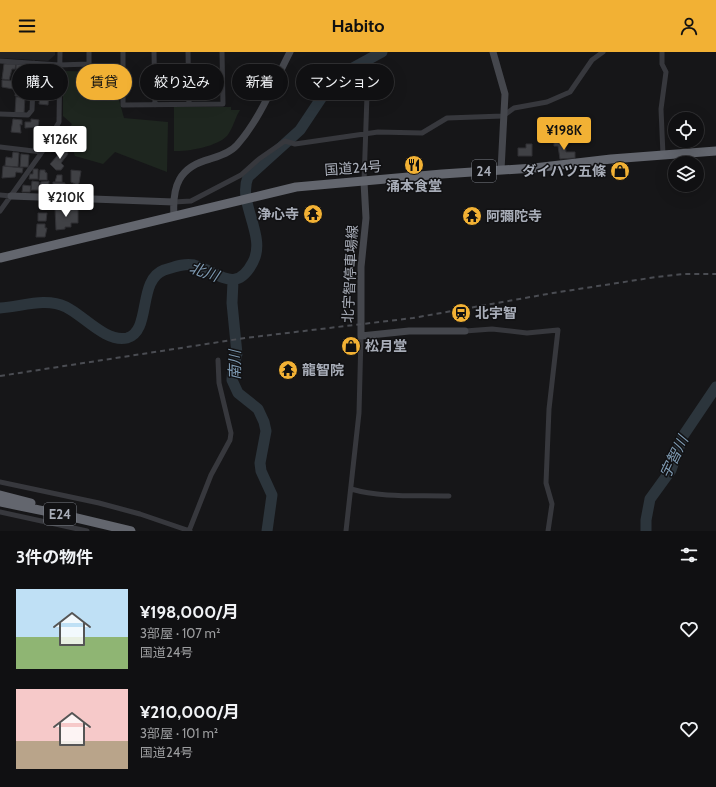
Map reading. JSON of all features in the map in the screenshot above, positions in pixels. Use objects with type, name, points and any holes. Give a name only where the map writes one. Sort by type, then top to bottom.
[{"type":"highway","name":"国道24号","points":[[0,258],[296,187],[716,150]]},
{"type":"highway","points":[[0,495],[73,513],[119,527]]},
{"type":"highway","name":"E24","points":[[0,502],[119,527],[131,531]]},
{"type":"main road","points":[[174,216],[174,202],[180,177],[185,169],[194,163],[227,153],[236,147],[244,136],[290,52]]},
{"type":"main road","points":[[493,52],[505,94],[501,170]]},
{"type":"main road","name":"北宇智停車場線","points":[[364,182],[366,218],[360,266],[361,336],[409,331],[465,331]]},
{"type":"main road","points":[[11,196],[174,202]]},
{"type":"street","points":[[59,64],[60,52]]},
{"type":"street","points":[[68,65],[89,64],[89,52]]},
{"type":"street","points":[[123,52],[123,105],[223,104],[222,52]]},
{"type":"street","points":[[154,52],[155,105]]},
{"type":"street","points":[[188,52],[189,104]]},
{"type":"street","points":[[174,202],[191,201],[242,175],[259,159],[285,141],[295,144],[331,138],[366,135],[378,132],[422,133],[447,118],[503,116],[514,108],[547,102],[570,92],[592,60],[603,52]]},
{"type":"street","points":[[662,52],[662,64],[666,72],[660,109],[663,155]]},
{"type":"street","points":[[0,61],[46,64]]},
{"type":"street","points":[[0,114],[23,116],[28,115],[32,110],[34,63]]},
{"type":"street","points":[[0,212],[42,152],[59,122],[59,100]]},
{"type":"street","points":[[364,182],[367,100]]},
{"type":"street","points":[[0,147],[42,152]]},
{"type":"street","points":[[0,195],[11,196]]},
{"type":"street","points":[[465,331],[492,329],[527,333],[558,330],[549,409],[546,482],[552,504],[548,531]]},
{"type":"street","points":[[346,531],[359,413],[361,336]]},
{"type":"street","points":[[0,482],[99,502],[190,531],[211,475],[230,440],[232,433],[219,383],[218,360]]},
{"type":"street","points":[[351,489],[367,494],[379,495],[449,496]]},
{"type":"street","points":[[0,512],[86,531]]},
{"type":"shaded area","points":[[0,52],[55,52],[55,55],[48,61],[0,58]]},
{"type":"shaded area","points":[[68,71],[76,71],[76,100],[119,100],[124,118],[168,122],[167,172],[115,152],[103,164],[75,156],[67,132],[72,124],[63,116],[63,100],[68,100]]},
{"type":"shaded area","points":[[174,107],[231,107],[231,110],[240,110],[225,138],[212,145],[195,149],[174,151]]},
{"type":"building","points":[[4,64],[12,64],[9,80],[2,79]]},
{"type":"building","points":[[2,80],[12,81],[12,89],[2,87]]},
{"type":"building","points":[[16,100],[25,100],[24,113],[15,113]]},
{"type":"building","points":[[40,100],[48,100],[48,105],[39,104]]},
{"type":"building","points":[[13,119],[22,120],[22,125],[20,124],[21,133],[11,132]]},
{"type":"building","points":[[31,119],[39,120],[38,127],[25,128],[25,122],[31,122]]},
{"type":"building","points":[[53,141],[57,144],[51,152],[47,149]]},
{"type":"building","points":[[554,142],[565,142],[566,152],[575,152],[575,158],[560,159],[558,146],[554,146]]},
{"type":"building","points":[[526,144],[532,144],[532,156],[518,156],[518,148],[526,148]]},
{"type":"building","points":[[65,147],[68,154],[61,163],[64,166],[61,170],[56,170],[50,164]]},
{"type":"building","points":[[13,152],[19,153],[18,167],[5,166],[6,157],[12,158]]},
{"type":"building","points":[[21,154],[29,155],[28,167],[20,167]]},
{"type":"building","points":[[3,166],[23,168],[22,173],[16,172],[15,177],[2,178]]},
{"type":"building","points":[[33,169],[38,169],[38,179],[29,179],[30,174],[33,174]]},
{"type":"building","points":[[40,170],[45,170],[47,173],[47,180],[39,180]]},
{"type":"building","points":[[71,170],[81,171],[79,183],[77,185],[71,182]]},
{"type":"building","points":[[57,175],[62,175],[62,182],[55,182]]},
{"type":"building","points":[[32,181],[39,182],[39,190],[31,190]]},
{"type":"building","points":[[49,181],[48,192],[42,192],[43,190],[40,190],[41,182]]},
{"type":"building","points":[[53,182],[65,183],[65,193],[57,192],[57,186],[53,186]]},
{"type":"building","points":[[23,185],[31,186],[30,192],[22,192]]},
{"type":"building","points":[[78,208],[78,223],[71,223],[71,227],[56,230],[55,209]]},
{"type":"building","points":[[38,213],[47,213],[46,221],[38,221]]},
{"type":"building","points":[[37,224],[45,224],[45,228],[47,228],[45,237],[36,237]]},
{"type":"waterway","name":"北川","points":[[0,308],[33,303],[58,304],[73,311],[95,327],[111,336],[127,338],[135,333],[140,326],[150,284],[156,276],[164,270],[179,266],[194,265],[218,276],[233,279],[240,278],[253,262],[257,241],[246,198],[248,177],[300,130],[330,85],[349,70],[382,52]]},
{"type":"waterway","name":"南川","points":[[233,281],[232,303],[237,354],[233,367],[232,380],[238,393],[258,409],[264,422],[266,431],[260,463],[261,471],[272,495],[267,531]]},
{"type":"waterway","name":"宇智川","points":[[646,531],[646,520],[650,499],[671,470],[683,436],[716,387]]},
{"type":"railway","points":[[0,376],[245,338],[413,318],[553,293],[656,277],[684,274],[716,274]]},
{"type":"place","name":"涌本食堂","points":[[414,165]]},
{"type":"place","name":"ダイハツ五條","points":[[620,171]]},
{"type":"place","name":"浄心寺","points":[[313,214]]},
{"type":"place","name":"阿彌陀寺","points":[[472,216]]},
{"type":"place","name":"北宇智","points":[[461,313]]},
{"type":"place","name":"松月堂","points":[[351,346]]},
{"type":"place","name":"龍智院","points":[[288,370]]}]
